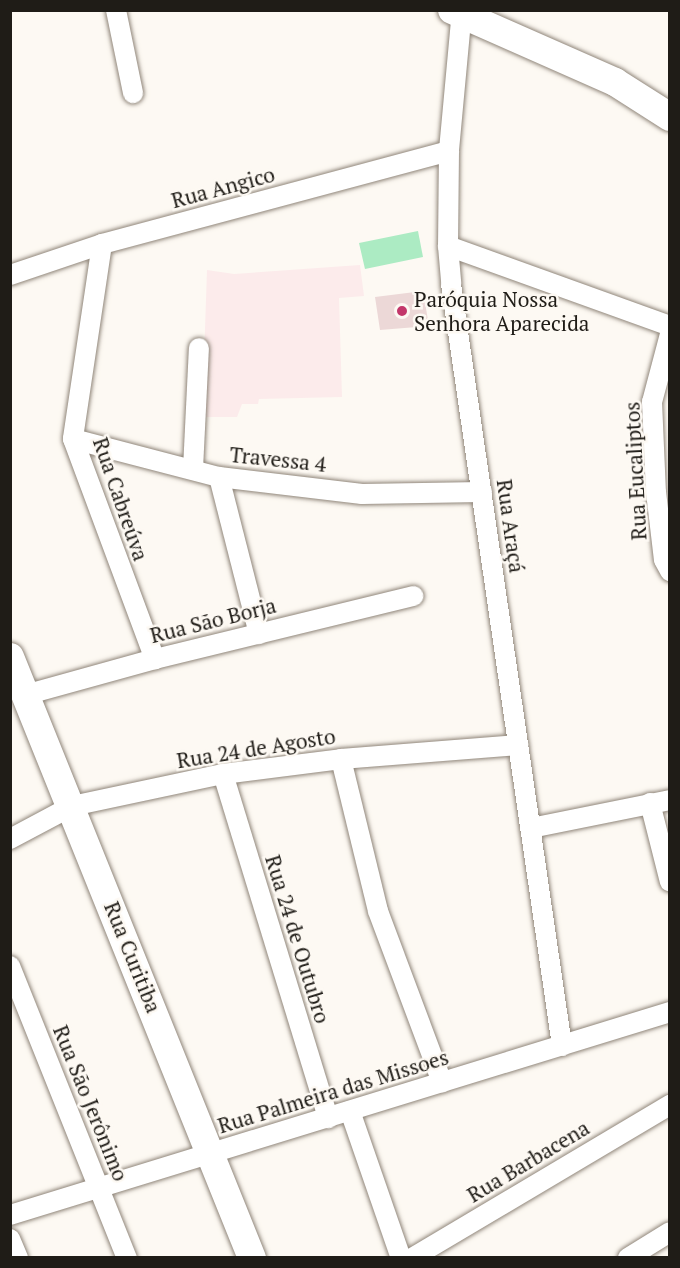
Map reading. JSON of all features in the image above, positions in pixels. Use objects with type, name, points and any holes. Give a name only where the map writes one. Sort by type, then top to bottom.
[{"type":"street","points":[[116,10],[133,93]]},
{"type":"street","points":[[459,11],[615,82],[669,117]]},
{"type":"street","name":"Rua Araçá","points":[[459,11],[449,151],[447,246],[562,1046]]},
{"type":"street","name":"Rua Angico","points":[[10,275],[102,244],[449,151]]},
{"type":"street","name":"Rua Cabreúva","points":[[102,244],[73,439],[154,659]]},
{"type":"street","points":[[447,246],[669,326]]},
{"type":"street","name":"Rua Eucaliptos","points":[[669,334],[652,402],[656,492],[664,560],[669,571]]},
{"type":"street","points":[[194,469],[198,348]]},
{"type":"street","name":"Travessa 4","points":[[73,439],[219,477],[362,494],[482,492]]},
{"type":"street","points":[[219,477],[259,633]]},
{"type":"street","name":"Rua São Borja","points":[[25,695],[154,659],[413,596]]},
{"type":"street","name":"Rua Curitiba","points":[[10,657],[212,1153],[252,1257]]},
{"type":"street","name":"Rua 24 de Agosto","points":[[10,839],[72,806],[223,774],[341,759],[518,745]]},
{"type":"street","points":[[341,759],[378,911],[442,1082]]},
{"type":"street","name":"Rua 24 de Outubro","points":[[223,774],[328,1118]]},
{"type":"street","points":[[531,828],[660,801],[669,882]]},
{"type":"street","name":"Rua São Jerônimo","points":[[10,966],[127,1257]]},
{"type":"street","name":"Rua Palmeira das Missoes","points":[[10,1215],[669,1012]]},
{"type":"street","name":"Rua Barbacena","points":[[411,1257],[669,1105]]},
{"type":"street","points":[[350,1111],[401,1257]]},
{"type":"street","points":[[628,1257],[669,1232]]},
{"type":"street","points":[[10,1239],[18,1257]]},
{"type":"shaded area","points":[[360,265],[364,296],[339,298],[342,397],[259,399],[258,404],[242,404],[237,417],[202,417],[207,270],[234,274]]},
{"type":"green space","points":[[418,231],[423,257],[365,269],[359,243]]},
{"type":"building","name":"Paróquia Nossa Senhora Aparecida","points":[[423,291],[429,326],[380,330],[375,297]]},
{"type":"place","name":"Paróquia Nossa Senhora Aparecida","points":[[402,311]]}]
